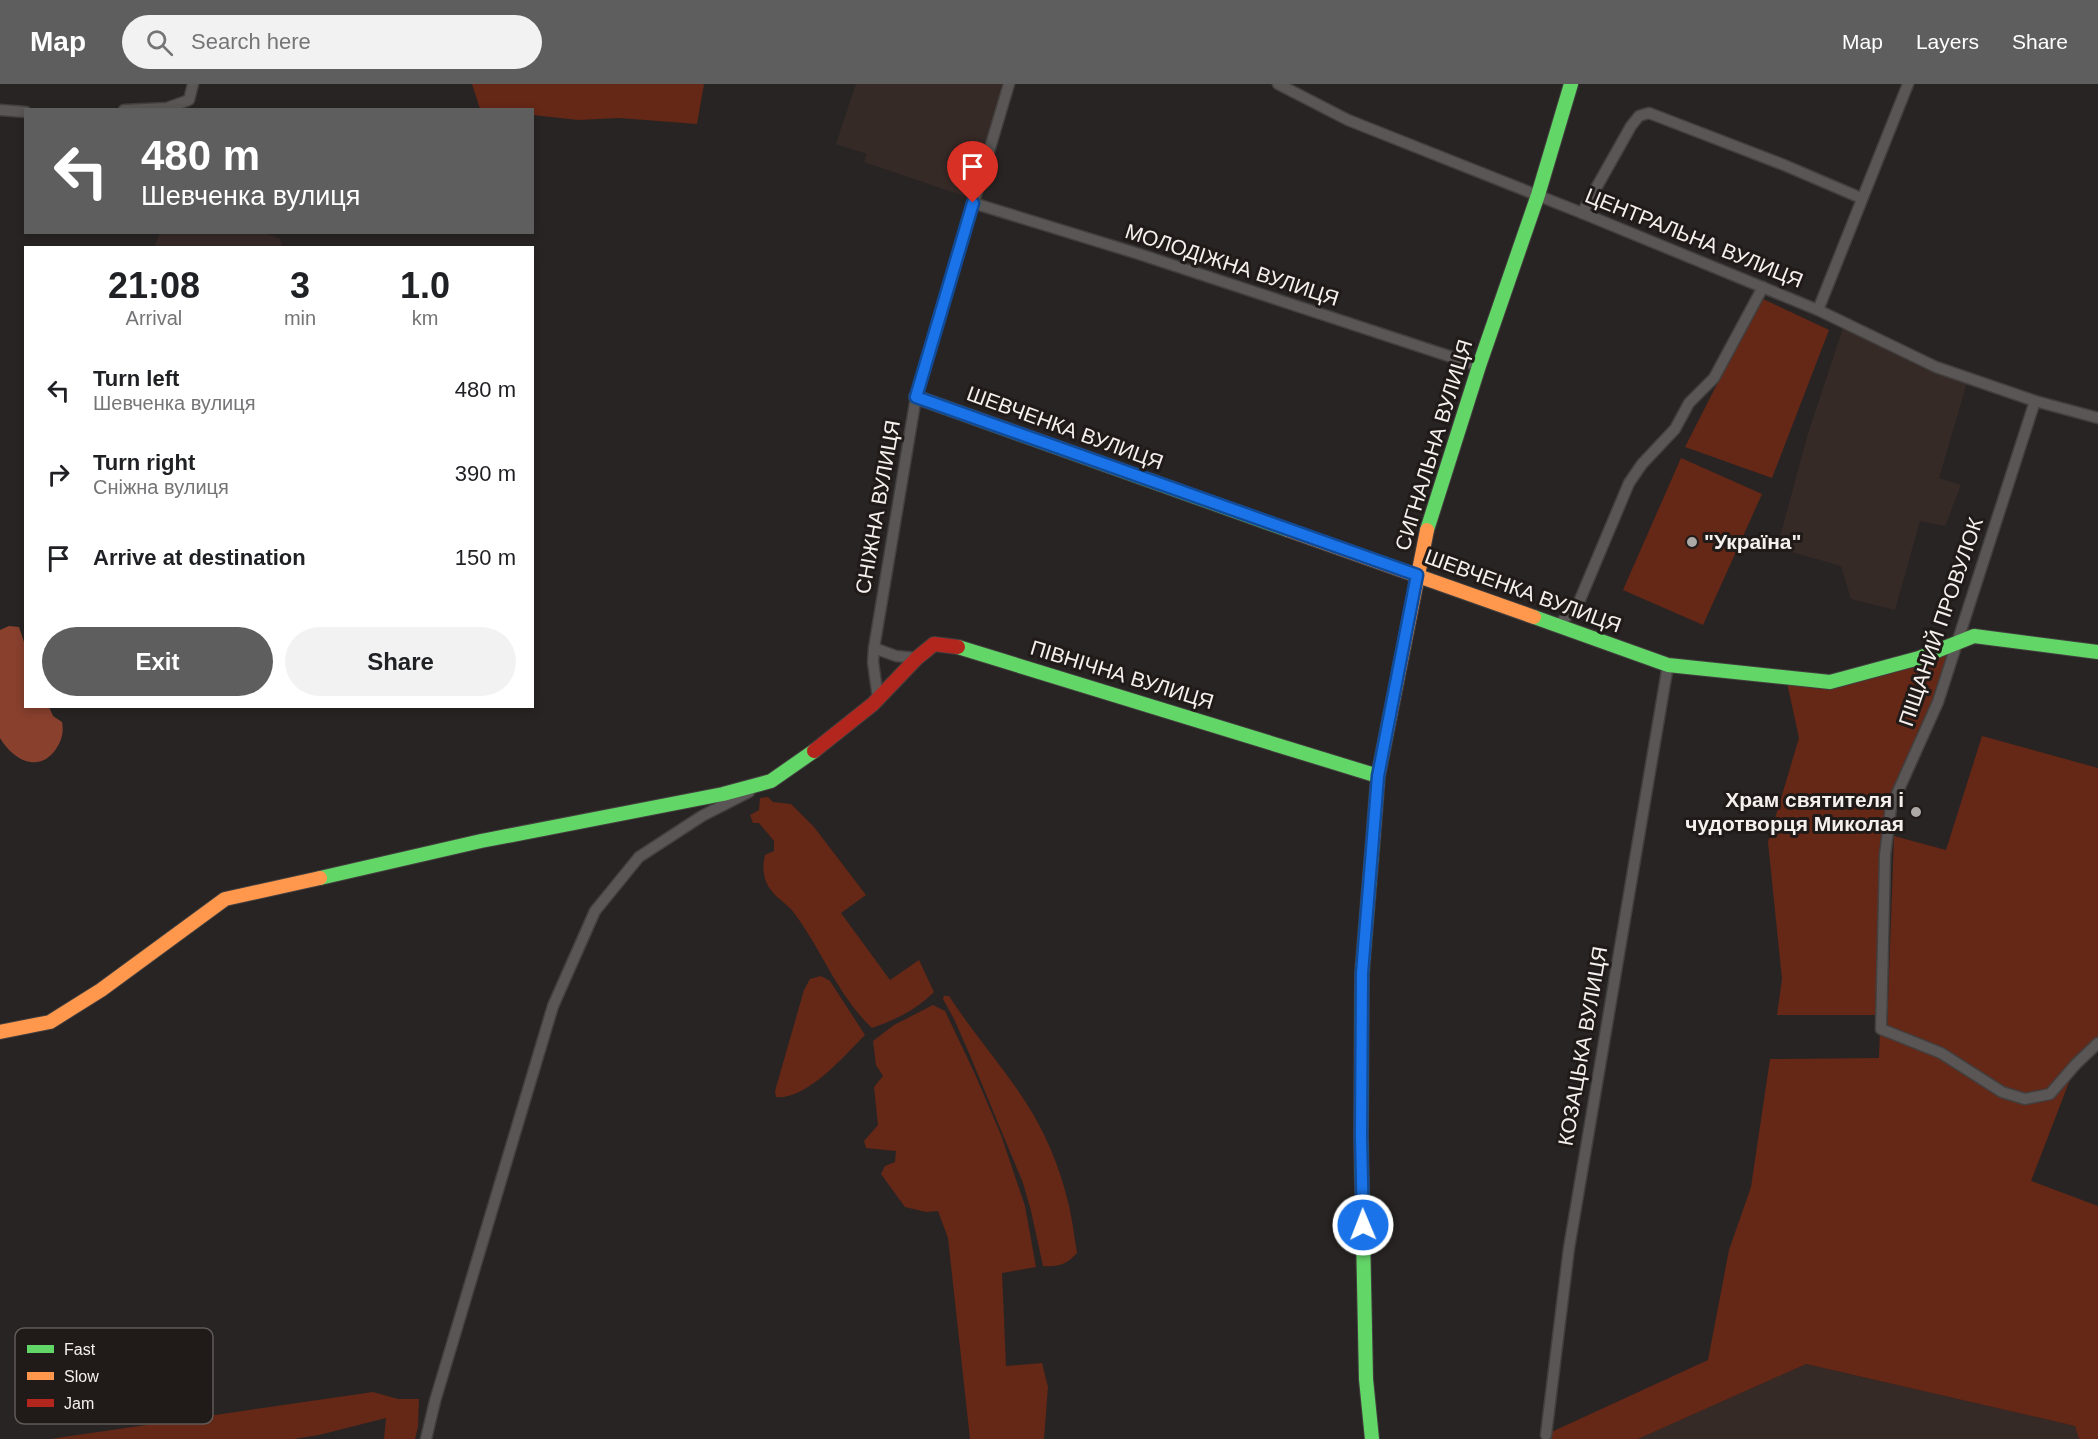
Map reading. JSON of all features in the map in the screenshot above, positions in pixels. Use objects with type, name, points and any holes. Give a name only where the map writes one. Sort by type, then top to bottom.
[{"type":"street","points":[[167,108],[189,100],[193,84]]},
{"type":"street","name":"СНІЖНА ВУЛИЦЯ","points":[[875,701],[874,648],[916,397],[1009,84]]},
{"type":"street","name":"ЦЕНТРАЛЬНА ВУЛИЦЯ","points":[[1278,84],[1348,120],[1818,310],[1936,367],[2035,401],[2098,418]]},
{"type":"street","name":"СИГНАЛЬНА ВУЛИЦЯ","points":[[1372,1439],[1366,1379],[1361,1160],[1362,984],[1378,776],[1428,526],[1479,366],[1538,195],[1571,84]]},
{"type":"street","points":[[1818,310],[1908,84]]},
{"type":"street","points":[[0,110],[24,112]]},
{"type":"street","points":[[1582,213],[1631,126],[1639,116],[1649,113],[1784,165],[1861,198]]},
{"type":"street","name":"МОЛОДІЖНА ВУЛИЦЯ","points":[[973,203],[1479,366]]},
{"type":"street","points":[[1559,625],[1579,602],[1629,483],[1642,464],[1675,429],[1689,404],[1714,378],[1763,287]]},
{"type":"street","name":"ШЕВЧЕНКА ВУЛИЦЯ","points":[[916,397],[1668,665],[1830,682],[1919,658],[1974,636],[2098,652]]},
{"type":"street","name":"ПІЩАНИЙ ПРОВУЛОК","points":[[2035,401],[1938,702],[1891,807],[1885,855],[1881,1029],[1941,1053],[2002,1092],[2025,1099],[2050,1094],[2098,1043]]},
{"type":"street","name":"ПІВНІЧНА ВУЛИЦЯ","points":[[0,1032],[50,1022],[101,990],[225,898],[481,841],[723,794],[771,781],[800,762],[875,701],[916,658],[934,644],[950,645],[1378,776]]},
{"type":"street","points":[[874,648],[896,656],[916,658]]},
{"type":"street","name":"КОЗАЦЬКА ВУЛИЦЯ","points":[[1546,1435],[1569,1248],[1668,665]]},
{"type":"street","points":[[426,1439],[438,1390],[553,1006],[595,911],[639,857],[702,816],[771,781]]},
{"type":"shaded area","points":[[472,84],[704,84],[697,124],[619,118],[578,120],[534,115],[534,108],[480,108]]},
{"type":"shaded area","points":[[856,84],[1008,84],[973,199],[864,162],[867,154],[836,144]]},
{"type":"shaded area","points":[[160,234],[268,234],[280,239],[282,246],[154,246]]},
{"type":"shaded area","points":[[1761,298],[1829,330],[1772,478],[1685,447]]},
{"type":"shaded area","points":[[1845,322],[1968,379],[1939,478],[1961,485],[1945,526],[1920,521],[1895,610],[1851,599],[1841,566],[1777,548],[1807,437]]},
{"type":"shaded area","name":"\"Україна\"","points":[[1681,458],[1762,494],[1703,625],[1623,590]]},
{"type":"shaded area","points":[[9,626],[19,627],[24,642],[24,708],[49,708],[53,716],[62,722],[63,733],[58,746],[49,757],[42,761],[26,761],[19,758],[5,746],[0,738],[0,630]]},
{"type":"shaded area","points":[[1956,644],[1890,807],[1879,1015],[1777,1015],[1782,979],[1768,842],[1799,738],[1786,678],[1830,683]]},
{"type":"shaded area","points":[[1982,736],[2098,768],[2098,1042],[2050,1093],[2025,1098],[2002,1091],[1941,1052],[1887,1031],[1894,836],[1946,850]]},
{"type":"shaded area","points":[[768,797],[773,802],[791,804],[814,827],[866,895],[841,913],[890,980],[919,960],[934,992],[913,1009],[872,1028],[849,1002],[792,910],[768,886],[763,869],[764,860],[765,855],[774,851],[774,841],[759,823],[753,823],[750,815],[759,810],[760,798]]},
{"type":"shaded area","points":[[821,976],[830,981],[865,1035],[836,1065],[812,1084],[800,1092],[776,1097],[775,1091],[804,990],[810,979]]},
{"type":"shaded area","points":[[944,996],[949,996],[1016,1087],[1032,1112],[1050,1148],[1069,1205],[1077,1253],[1065,1263],[1043,1266],[1023,1183],[969,1053],[943,999]]},
{"type":"shaded area","points":[[933,1005],[945,1011],[975,1074],[1001,1135],[1025,1206],[1036,1267],[1002,1273],[1006,1366],[1042,1363],[1048,1387],[1044,1439],[970,1439],[948,1238],[938,1211],[926,1212],[905,1207],[881,1174],[885,1166],[895,1162],[896,1151],[866,1148],[864,1141],[878,1125],[874,1087],[883,1076],[876,1065],[873,1041],[894,1025]]},
{"type":"shaded area","points":[[1880,1030],[1940,1054],[2001,1093],[2051,1095],[2076,1064],[2031,1181],[2098,1206],[2098,1439],[2079,1439],[2075,1426],[1806,1364],[1638,1439],[1545,1439],[1547,1434],[1708,1360],[1729,1250],[1751,1187],[1770,1059],[1879,1058]]},
{"type":"shaded area","points":[[1805,1364],[2075,1426],[2079,1439],[1638,1439]]},
{"type":"shaded area","points":[[373,1392],[398,1399],[419,1399],[415,1439],[384,1439],[386,1418],[294,1439],[50,1439],[153,1424],[213,1424],[213,1415]]},
{"type":"traffic: fast","points":[[1427,530],[1479,366],[1538,195],[1571,84]]},
{"type":"traffic: fast","points":[[916,397],[1288,530]]},
{"type":"traffic: fast","points":[[1534,617],[1668,665],[1830,682],[1919,658],[1974,636],[2098,652]]},
{"type":"traffic: fast","points":[[958,647],[1378,776]]},
{"type":"traffic: fast","points":[[320,878],[481,841],[723,794],[771,781],[814,751]]},
{"type":"traffic: fast","points":[[1372,1439],[1366,1379],[1361,1137],[1362,973],[1373,840]]},
{"type":"traffic: slow","points":[[1288,530],[1534,617]]},
{"type":"traffic: slow","points":[[1373,840],[1378,776],[1427,530]]},
{"type":"traffic: slow","points":[[0,1032],[50,1022],[101,990],[225,899],[320,878]]},
{"type":"traffic: jam","points":[[814,751],[873,704],[917,658],[934,644],[958,647]]},
{"type":"place","name":"\"Україна\"","points":[[1692,542]]},
{"type":"place","name":"Храм святителя і чудотворця Миколая","points":[[1916,812]]},
{"type":"route","points":[[973,203],[916,397],[1417,575],[1378,776],[1362,973],[1363,1225]]}]
